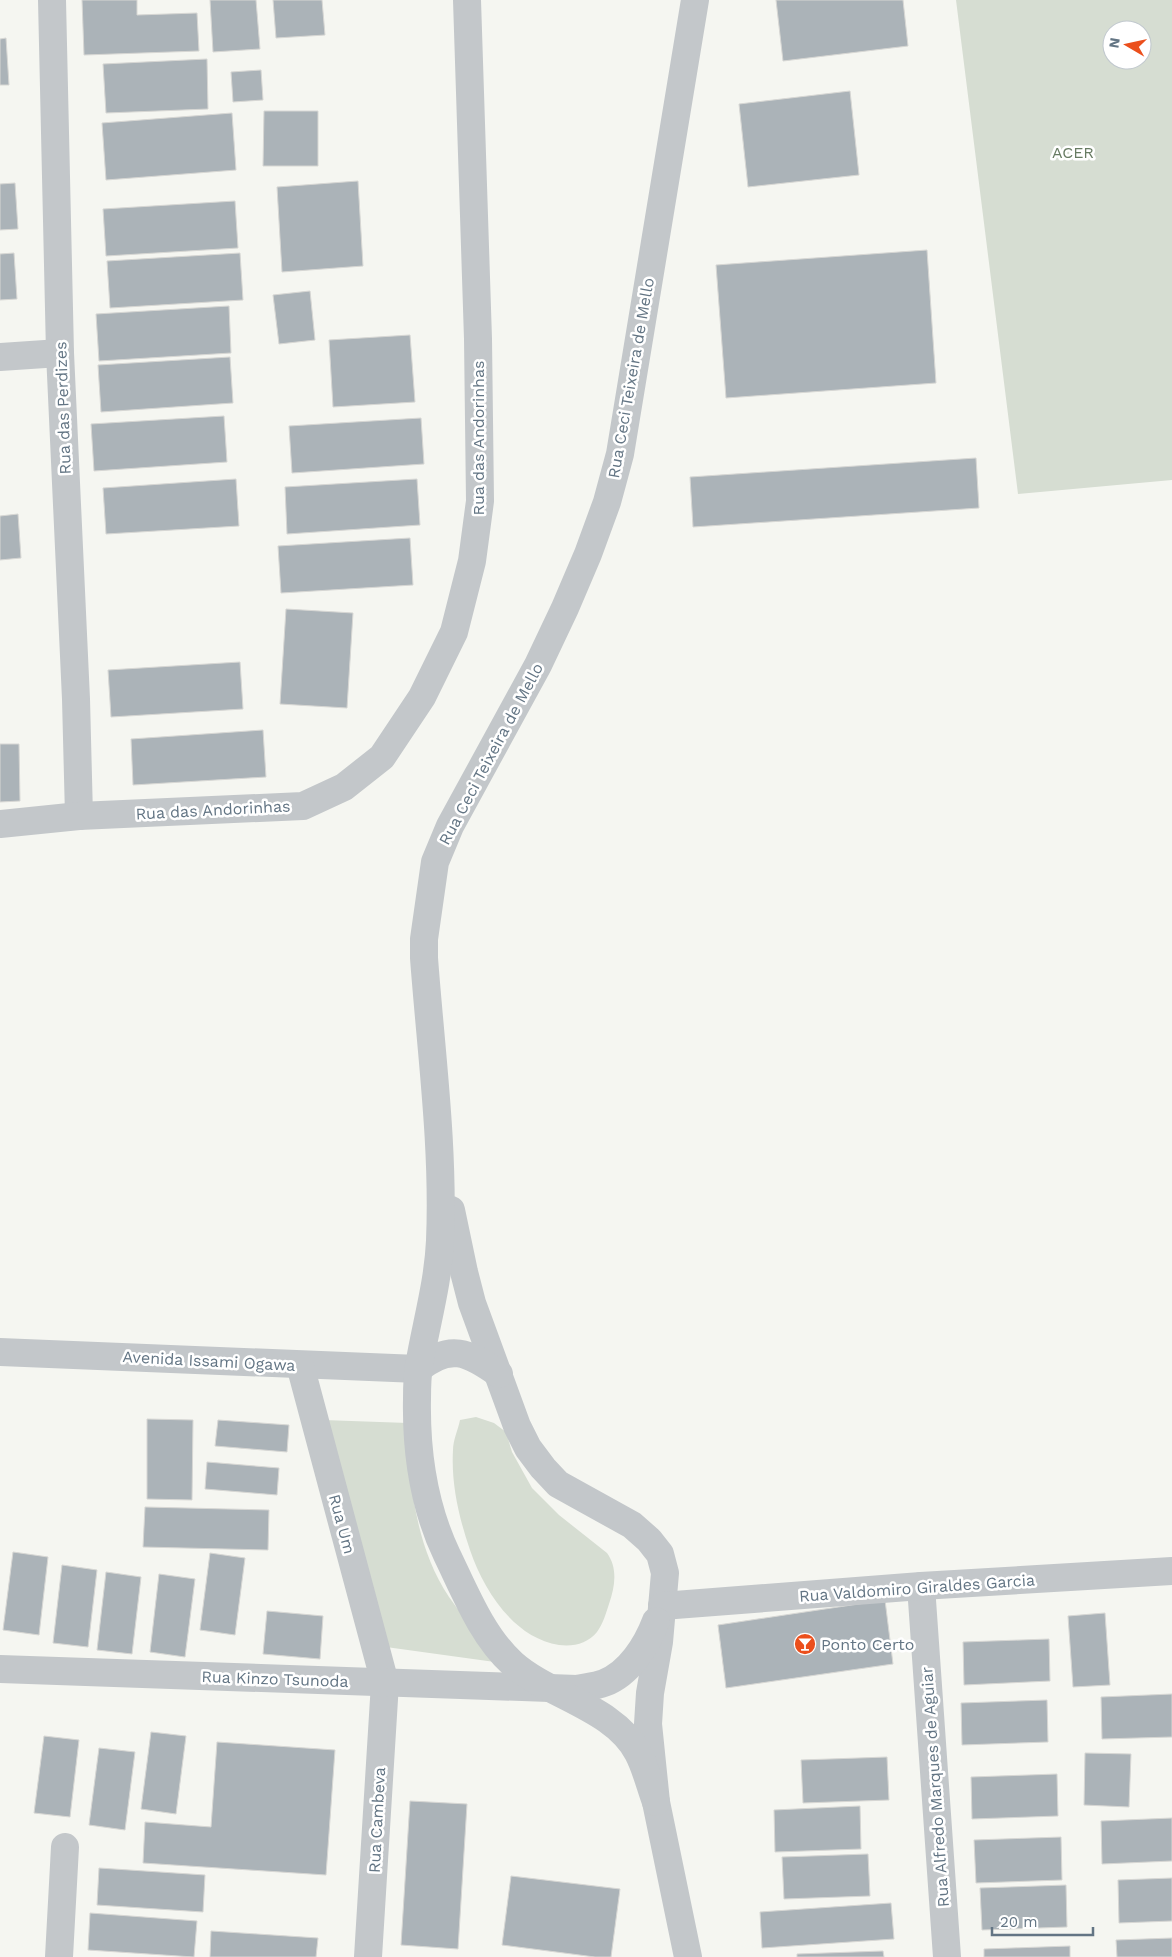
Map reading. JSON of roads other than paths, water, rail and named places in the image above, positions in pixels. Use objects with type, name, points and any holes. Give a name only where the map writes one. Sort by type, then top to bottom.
[{"type":"street","name":"Rua das Perdizes","points":[[52,0],[60,354],[76,699],[79,816]]},
{"type":"street","name":"Rua das Andorinhas","points":[[0,824],[79,816],[304,806],[344,788],[382,757],[422,697],[454,632],[472,561],[480,502],[478,329],[467,0]]},
{"type":"street","name":"Rua Ceci Teixeira de Mello","points":[[439,1141],[424,958],[424,939],[435,862],[450,826],[538,665],[565,608],[607,502],[620,454],[695,0]]},
{"type":"street","points":[[0,357],[60,354]]},
{"type":"street","points":[[439,1141],[440,1242],[437,1270],[418,1369],[416,1426],[419,1457],[435,1527],[480,1620],[496,1644],[511,1662],[525,1674],[550,1689],[582,1704],[624,1734],[637,1752],[656,1802]]},
{"type":"street","points":[[439,1141],[464,1272],[472,1303],[517,1426],[528,1448],[558,1484],[632,1526],[649,1540],[660,1554],[665,1573],[660,1642],[650,1693],[648,1724],[656,1802],[688,1957]]},
{"type":"street","name":"Avenida Issami Ogawa","points":[[0,1352],[418,1369]]},
{"type":"street","points":[[418,1369],[432,1358],[443,1354],[455,1353],[468,1355],[499,1374]]},
{"type":"street","name":"Rua Um","points":[[300,1365],[385,1683]]},
{"type":"street","name":"Rua Valdomiro Giraldes Garcia","points":[[662,1606],[920,1586],[1172,1571]]},
{"type":"street","name":"Rua Alfredo Marques de Aguiar","points":[[920,1586],[947,1957]]},
{"type":"street","name":"Rua Kinzo Tsunoda","points":[[0,1669],[550,1689],[577,1688],[605,1683],[624,1671],[651,1634],[662,1606]]},
{"type":"street","name":"Rua Cambeva","points":[[368,1957],[385,1683]]},
{"type":"street","points":[[60,1957],[66,1847]]},
{"type":"place","name":"Ponto Certo","points":[[805,1644]]},
{"type":"park label","name":"ACER","points":[[1073,152]]}]
